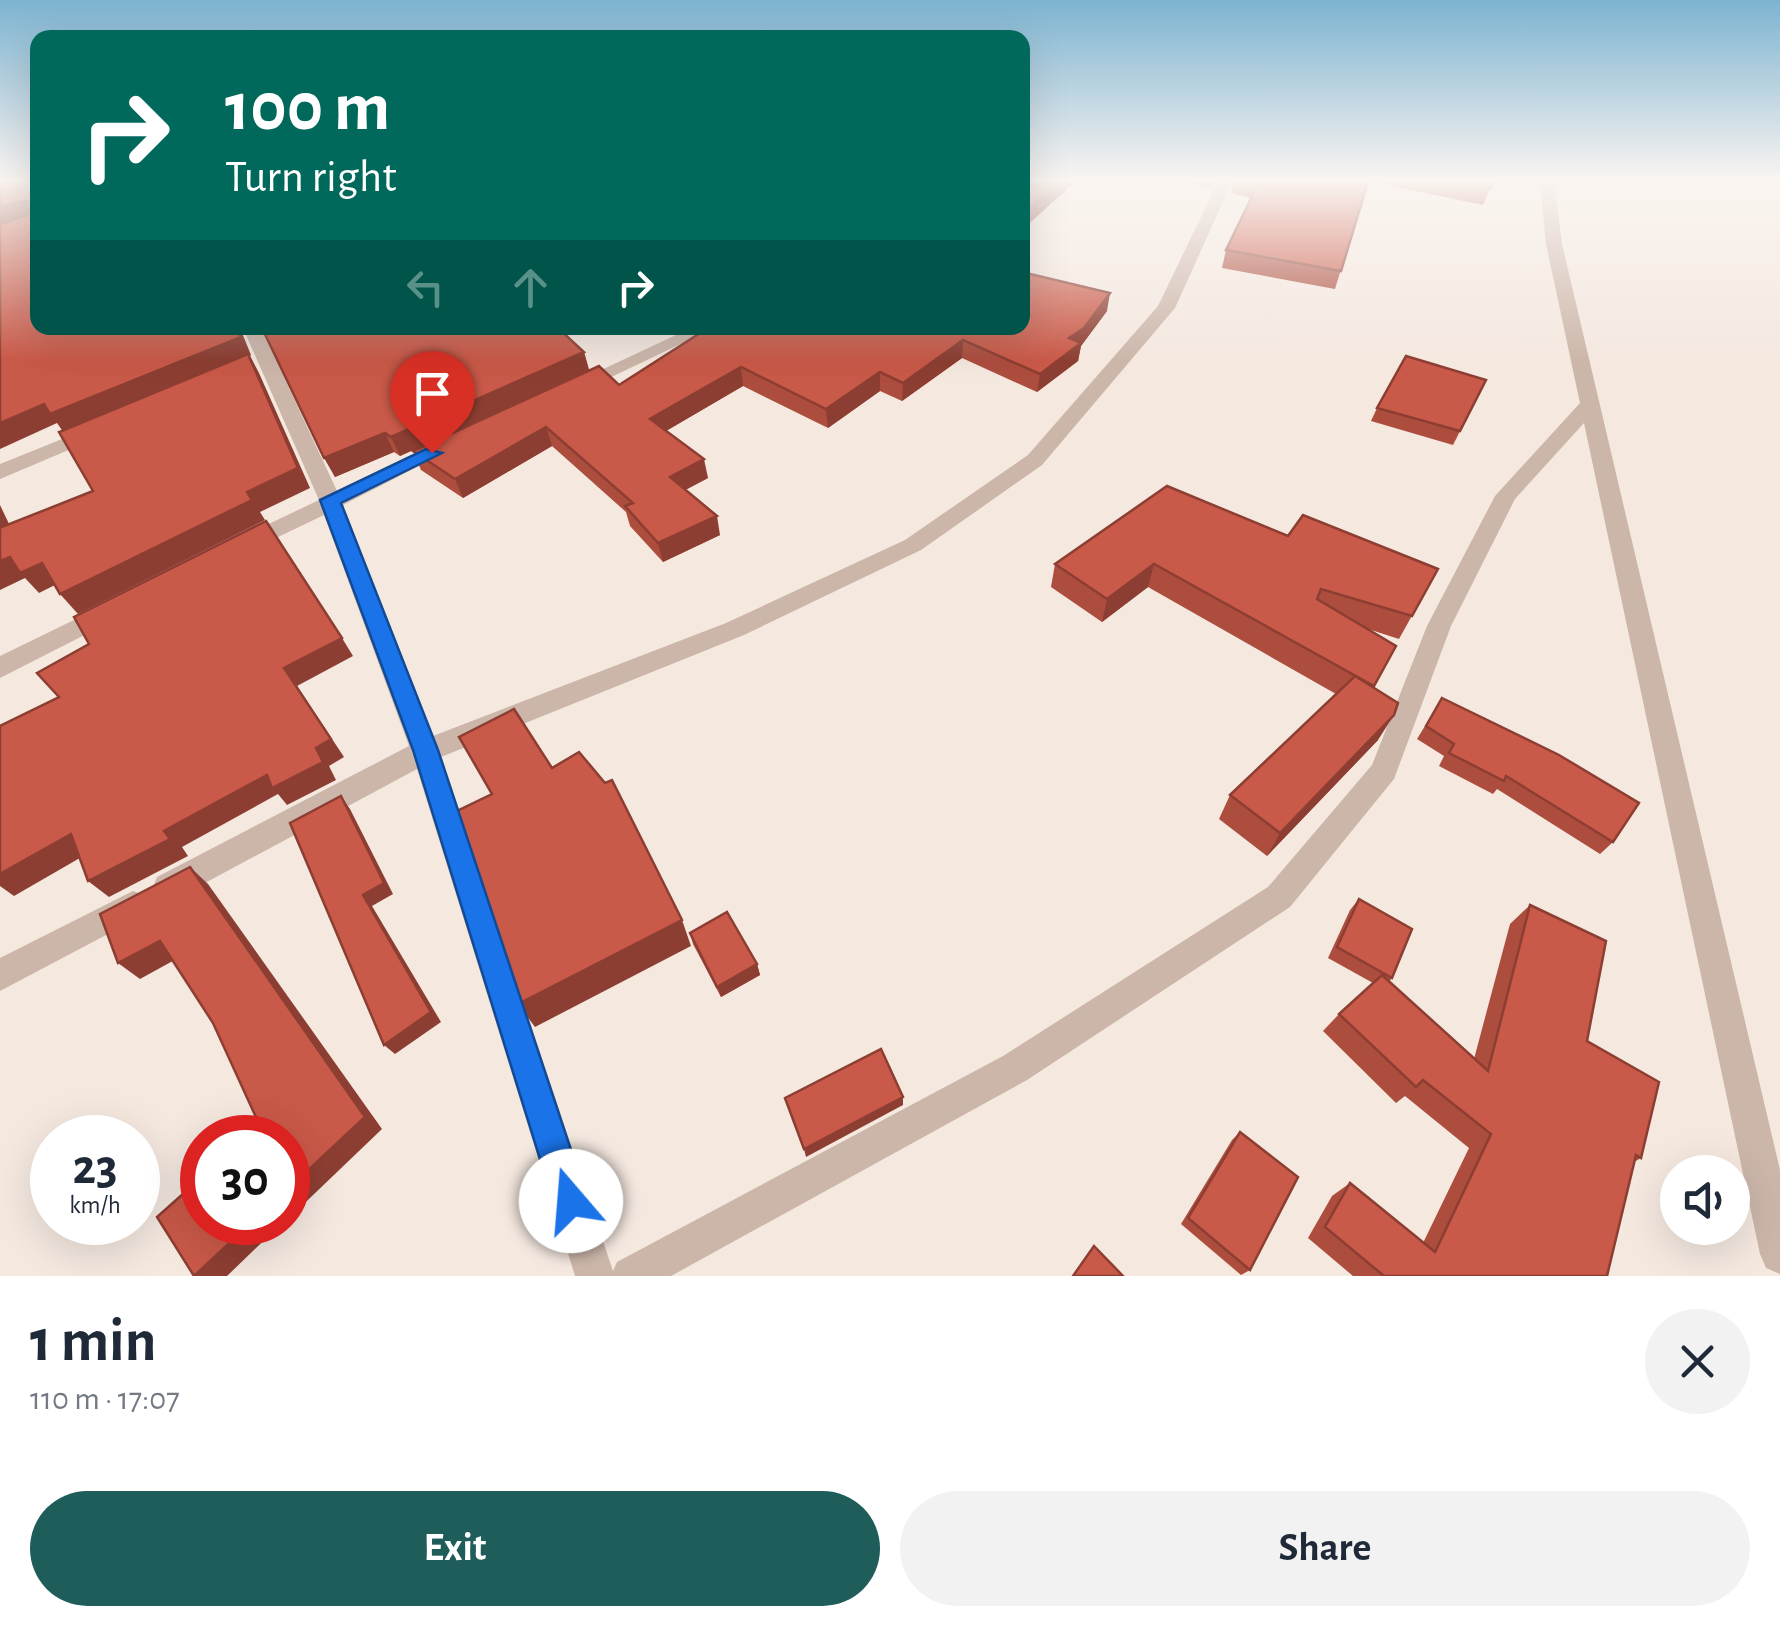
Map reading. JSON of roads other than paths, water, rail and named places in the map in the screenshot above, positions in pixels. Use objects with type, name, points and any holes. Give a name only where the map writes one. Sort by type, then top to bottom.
[{"type":"street","points":[[0,976],[425,750],[736,629],[913,545],[1034,460],[1166,308],[1197,242]]},
{"type":"street","points":[[1554,242],[1780,1254]]},
{"type":"street","points":[[253,335],[257,362],[330,500],[425,750],[595,1276]]},
{"type":"street","points":[[562,393],[690,335]]},
{"type":"street","points":[[630,1276],[1015,1068],[1279,898],[1384,771],[1439,626],[1506,496],[1592,404]]},
{"type":"street","points":[[0,472],[124,419]]},
{"type":"street","points":[[226,553],[473,434]]},
{"type":"street","points":[[0,668],[122,606]]}]
